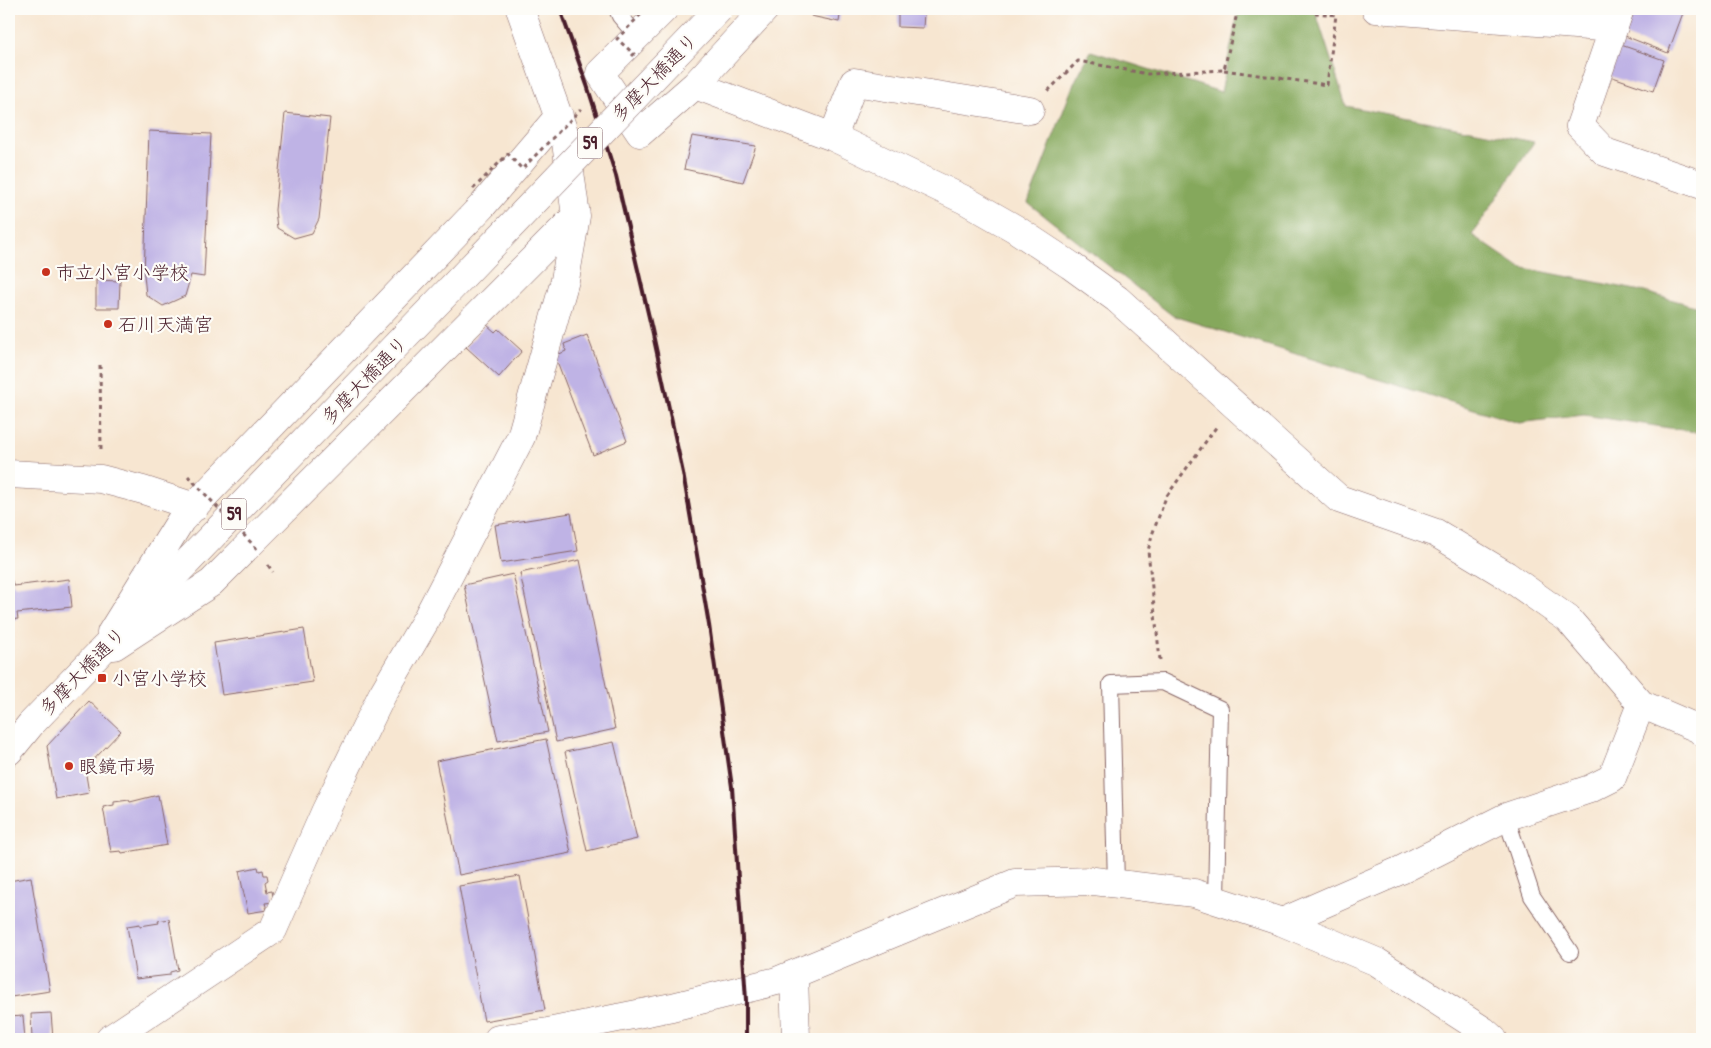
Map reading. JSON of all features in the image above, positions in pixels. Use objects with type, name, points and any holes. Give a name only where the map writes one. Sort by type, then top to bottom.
[{"type":"street","points":[[110,1039],[274,930],[325,812],[382,695],[428,618],[521,437],[565,280],[576,216],[565,135],[520,9]]},
{"type":"street","points":[[664,9],[635,45],[600,73],[640,133],[695,85],[765,9]]},
{"type":"street","name":"多摩大橋通り","points":[[9,751],[31,724],[719,9]]},
{"type":"street","points":[[1376,9],[1617,19],[1580,126],[1605,152],[1702,185]]},
{"type":"street","points":[[832,137],[854,82],[1030,110]]},
{"type":"street","points":[[695,85],[832,137],[965,200],[1014,228],[1117,299],[1339,498],[1436,533],[1506,574],[1568,619],[1641,704],[1701,729]]},
{"type":"street","points":[[96,658],[181,520],[483,206],[559,116]]},
{"type":"street","points":[[96,658],[212,582],[576,216]]},
{"type":"street","points":[[9,474],[101,479],[143,490],[194,508]]},
{"type":"street","points":[[1282,922],[1401,870],[1506,817],[1590,789],[1612,778],[1641,704]]},
{"type":"street","points":[[498,1039],[548,1032],[672,1007],[777,981],[1015,883],[1094,881],[1194,893],[1282,922],[1377,962],[1484,1031],[1493,1039]]},
{"type":"street","points":[[794,974],[796,1039]]},
{"type":"lane","points":[[617,9],[635,45]]},
{"type":"lane","points":[[1116,884],[1111,684],[1162,682],[1220,709],[1216,900]]},
{"type":"lane","points":[[1506,817],[1532,896],[1570,952]]},
{"type":"path","points":[[635,45],[617,39],[646,9]]},
{"type":"path","points":[[1224,70],[1238,9]]},
{"type":"path","points":[[1030,110],[1078,60],[1148,74],[1224,70],[1327,85],[1336,15],[1316,13],[1316,9]]},
{"type":"path","points":[[473,189],[508,154],[522,169]]},
{"type":"path","points":[[100,365],[101,479]]},
{"type":"path","points":[[1162,682],[1148,551],[1152,535],[1166,497],[1233,404]]},
{"type":"path","points":[[188,476],[258,550]]},
{"type":"green space","points":[[1239,9],[1317,9],[1316,13],[1346,106],[1534,142],[1472,235],[1519,267],[1641,291],[1702,308],[1702,433],[1584,415],[1519,423],[1173,316],[1028,203],[1074,83],[1091,51],[1221,92]]},
{"type":"building","points":[[812,9],[841,9],[839,22],[811,16]]},
{"type":"building","points":[[1635,9],[1673,9],[1683,13],[1668,53],[1625,36]]},
{"type":"building","points":[[898,11],[924,13],[923,28],[898,27]]},
{"type":"building","points":[[1621,45],[1664,60],[1653,91],[1610,76]]},
{"type":"building","points":[[285,113],[330,118],[319,219],[312,233],[294,238],[277,228],[275,210]]},
{"type":"building","points":[[149,131],[211,134],[204,277],[191,275],[185,296],[163,306],[146,295],[144,275]]},
{"type":"building","points":[[692,136],[756,146],[743,182],[684,169]]},
{"type":"building","points":[[96,280],[120,281],[119,308],[96,308]]},
{"type":"building","points":[[486,324],[495,332],[498,329],[522,351],[499,377],[466,347]]},
{"type":"building","points":[[587,335],[627,441],[593,455],[555,356],[566,351],[564,344]]},
{"type":"building","points":[[571,513],[578,551],[501,563],[495,525]]},
{"type":"building","points":[[580,560],[615,729],[556,742],[520,573]]},
{"type":"building","points":[[513,574],[548,732],[498,741],[464,585]]},
{"type":"building","points":[[9,579],[11,579],[14,586],[69,579],[72,607],[17,613],[18,619],[9,620]]},
{"type":"building","points":[[304,629],[313,682],[222,695],[214,643]]},
{"type":"building","points":[[89,701],[121,731],[85,769],[89,793],[56,799],[47,746]]},
{"type":"building","points":[[546,739],[571,853],[459,875],[436,761]]},
{"type":"building","points":[[614,742],[637,839],[587,851],[565,752]]},
{"type":"building","points":[[158,795],[167,845],[122,853],[121,851],[111,852],[103,807],[114,805],[114,802],[129,800],[130,802]]},
{"type":"building","points":[[258,867],[259,871],[263,870],[264,875],[267,875],[268,880],[265,882],[267,892],[272,891],[274,902],[265,903],[267,910],[248,913],[239,871]]},
{"type":"building","points":[[520,876],[545,1010],[484,1021],[459,886]]},
{"type":"building","points":[[31,877],[50,991],[11,997],[9,984],[9,881]]},
{"type":"building","points":[[169,919],[178,970],[170,972],[170,975],[136,979],[127,926],[159,923],[158,921]]},
{"type":"building","points":[[51,1013],[53,1039],[32,1039],[31,1014]]},
{"type":"building","points":[[23,1016],[25,1039],[9,1039],[9,1017]]},
{"type":"railway","points":[[560,9],[616,176],[683,473],[709,625],[732,787],[746,1000],[746,1039]]},
{"type":"place","name":"市立小宮小学校","points":[[46,272]]},
{"type":"place","name":"石川天満宮","points":[[108,324]]},
{"type":"place","name":"小宮小学校","points":[[102,678]]},
{"type":"place","name":"眼鏡市場","points":[[69,766]]}]
